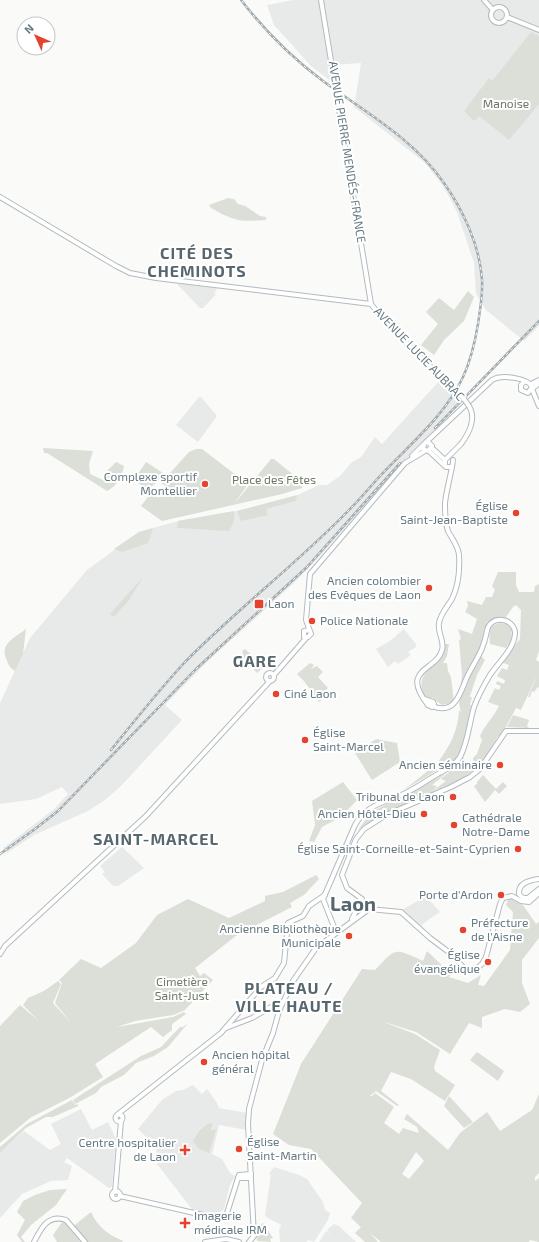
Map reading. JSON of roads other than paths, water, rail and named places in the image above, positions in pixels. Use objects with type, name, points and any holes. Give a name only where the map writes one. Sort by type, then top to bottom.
[{"type":"main road","name":"AVENUE PIERRE MENDÉS-FRANCE","points":[[322,0],[370,304]]},
{"type":"main road","points":[[484,0],[493,10]]},
{"type":"main road","points":[[498,7],[503,9],[506,12],[507,18],[502,23],[495,23],[491,18],[493,10],[498,7]]},
{"type":"main road","points":[[507,18],[539,30]]},
{"type":"main road","points":[[0,197],[124,270],[156,278],[370,304]]},
{"type":"main road","name":"AVENUE LUCIE AUBRAC","points":[[370,304],[387,324],[466,402],[472,411],[473,424],[460,445],[449,468]]},
{"type":"main road","points":[[306,637],[304,631],[308,578],[311,572],[407,461],[427,444],[434,434],[491,381],[504,376],[512,377],[532,387],[539,406]]},
{"type":"main road","points":[[512,377],[521,387],[522,392],[526,393],[537,401]]},
{"type":"main road","points":[[526,393],[539,380]]},
{"type":"main road","points":[[521,387],[524,382]]},
{"type":"main road","points":[[532,387],[539,383]]},
{"type":"main road","points":[[427,444],[429,450],[449,468]]},
{"type":"main road","points":[[427,444],[429,450],[446,459],[453,460]]},
{"type":"main road","name":"AVENUE LUCIE AUBRAC","points":[[446,459],[460,445]]},
{"type":"main road","points":[[407,461],[429,450]]},
{"type":"main road","points":[[336,932],[324,903],[324,895],[353,829],[360,818],[369,809],[383,800],[400,796],[446,769],[457,760],[467,738],[476,704],[490,675],[508,650],[515,636],[515,630],[510,624],[501,620],[494,621],[489,625],[484,647],[469,673],[460,697],[453,704],[443,708],[431,704],[424,699],[419,690],[419,679],[424,668],[442,652],[443,645],[438,628],[439,622],[452,599],[460,578],[457,545],[448,529],[446,522],[446,496],[449,480],[449,468],[446,459]]},
{"type":"main road","points":[[224,730],[225,726],[268,680],[273,679],[273,674],[306,637],[311,634],[306,620],[307,594]]},
{"type":"main road","points":[[304,631],[309,630]]},
{"type":"main road","points":[[0,950],[146,816],[195,764],[268,680]]},
{"type":"main road","points":[[351,921],[362,899],[349,890],[342,878],[342,872],[356,840],[364,829],[386,815],[451,787],[470,777],[480,769],[509,730],[531,732],[539,731]]},
{"type":"main road","points":[[539,879],[521,885],[519,888],[519,894],[523,898],[528,898],[539,891]]},
{"type":"main road","points":[[251,1241],[254,1229],[248,1124],[250,1103],[262,1060],[273,1033],[278,1011],[312,952],[321,942],[369,909],[401,912],[432,940],[450,953],[465,969],[474,972],[482,964],[488,952],[500,904],[504,898],[512,896],[521,901],[528,902],[539,891]]},
{"type":"main road","points":[[120,1196],[118,1199],[114,1199],[112,1195],[115,1192],[119,1118],[125,1107],[194,1056],[224,1029],[261,988],[274,980],[284,963],[289,922],[303,916],[309,906],[324,895]]},
{"type":"main road","points":[[358,906],[361,914]]},
{"type":"main road","points":[[0,954],[5,946]]},
{"type":"main road","points":[[224,1029],[252,1018],[273,1006],[281,1005]]},
{"type":"main road","points":[[115,1192],[118,1192],[120,1196],[216,1218],[225,1216],[227,1213],[238,1178],[251,1177]]},
{"type":"main road","points":[[34,1242],[46,1222],[56,1218],[61,1218],[70,1224],[85,1242]]},
{"type":"main road","points":[[206,1242],[226,1239],[240,1242]]},
{"type":"railway","points":[[111,750],[156,694],[185,662],[225,623],[330,529],[426,430],[447,405],[463,377],[476,337],[481,302],[481,267],[474,241],[464,217],[444,183],[432,167],[404,140],[372,115],[323,81],[290,53],[269,33],[241,0]]},
{"type":"railway","points":[[435,428],[539,321]]},
{"type":"railway","points":[[0,854],[58,811],[196,669],[307,567],[400,463]]},
{"type":"place","name":"Complexe sportif Montellier","points":[[205,484]]},
{"type":"place","name":"Église Saint-Jean-Baptiste","points":[[516,513]]},
{"type":"place","name":"Ancien colombier des Evêques de Laon","points":[[429,588]]},
{"type":"place","name":"Laon","points":[[259,604]]},
{"type":"place","name":"Police Nationale","points":[[312,621]]},
{"type":"place","name":"Ciné Laon","points":[[276,694]]},
{"type":"place","name":"Église Saint-Marcel","points":[[305,740]]},
{"type":"place","name":"Ancien séminaire","points":[[500,765]]},
{"type":"place","name":"Tribunal de Laon","points":[[453,797]]},
{"type":"place","name":"Ancien Hôtel-Dieu","points":[[424,814]]},
{"type":"place","name":"Cathédrale Notre-Dame","points":[[454,825]]},
{"type":"place","name":"Église Saint-Corneille-et-Saint-Cyprien","points":[[518,849]]},
{"type":"place","name":"Porte d'Ardon","points":[[501,895]]},
{"type":"place","name":"Préfecture de l'Aisne","points":[[463,930]]},
{"type":"place","name":"Ancienne Bibliothèque Municipale","points":[[349,936]]},
{"type":"place","name":"Église évangélique","points":[[488,962]]},
{"type":"place","name":"Ancien hôpital général","points":[[204,1062]]},
{"type":"place","name":"Église Saint-Martin","points":[[239,1149]]},
{"type":"place","name":"Centre hospitalier de Laon","points":[[185,1150]]},
{"type":"place","name":"Imagerie médicale IRM","points":[[185,1223]]},
{"type":"district","name":"CITÉ DES CHEMINOTS","points":[[197,262]]},
{"type":"district","name":"GARE","points":[[255,661]]},
{"type":"district","name":"SAINT-MARCEL","points":[[156,839]]},
{"type":"district","name":"Laon","points":[[353,904]]},
{"type":"district","name":"PLATEAU / VILLE HAUTE","points":[[289,997]]},
{"type":"park label","name":"Manoise","points":[[506,104]]},
{"type":"park label","name":"Place des Fêtes","points":[[274,480]]},
{"type":"park label","name":"Cimetière Saint-Just","points":[[182,989]]}]
